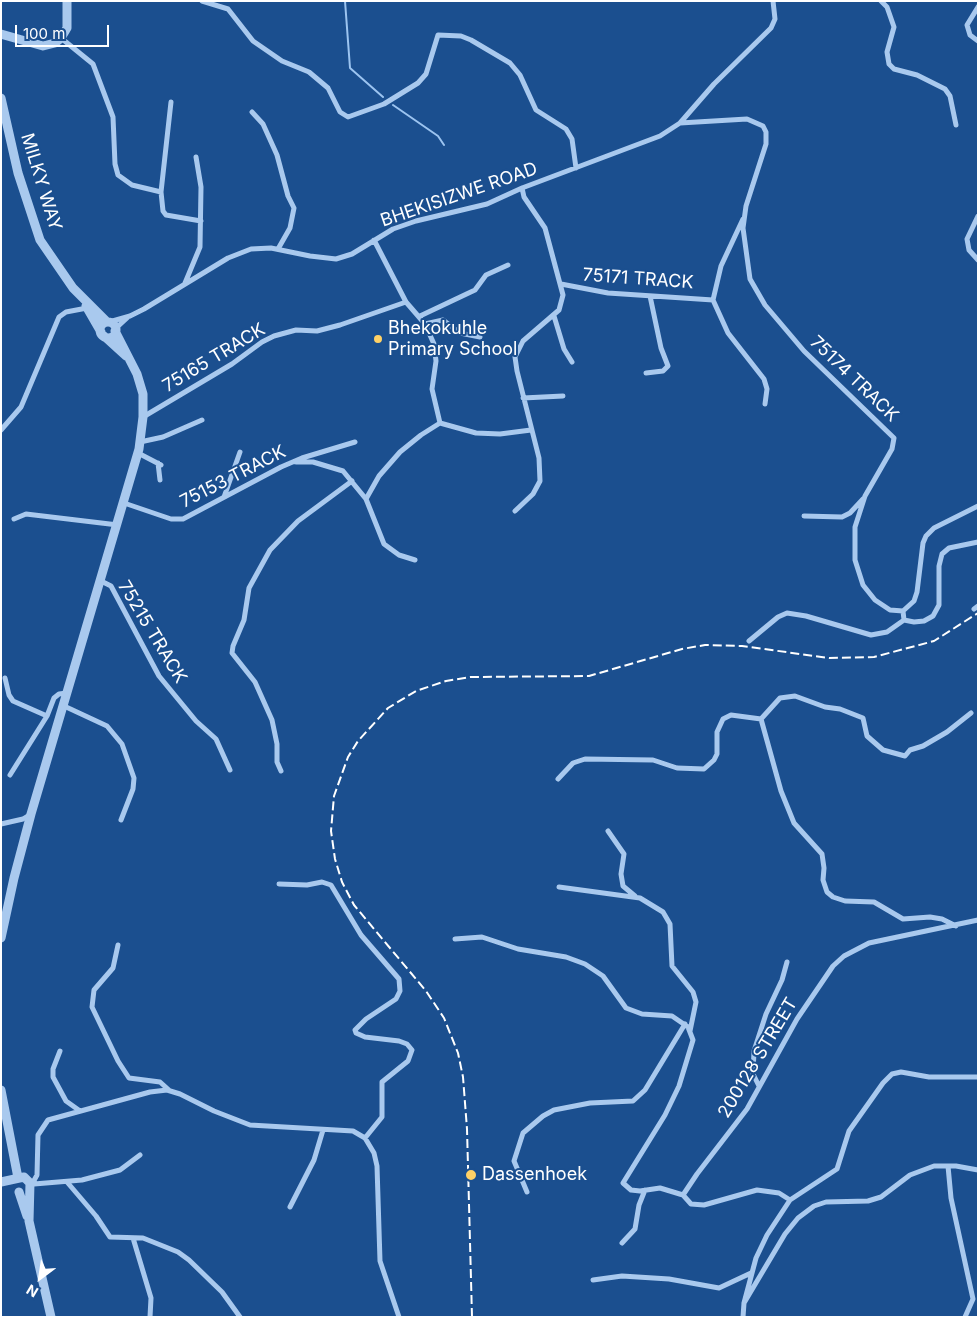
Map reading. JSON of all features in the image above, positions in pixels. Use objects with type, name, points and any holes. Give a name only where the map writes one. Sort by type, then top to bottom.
[{"type":"street","points":[[1,34],[43,46],[50,46],[61,38],[66,28],[67,1]]},
{"type":"street","points":[[202,1],[228,9],[247,36],[267,52],[282,61],[305,69],[320,80],[328,88],[344,116],[354,116],[384,104],[413,87],[426,74],[438,35],[454,35],[471,40],[510,62],[520,75],[536,110],[569,133],[572,139],[576,168]]},
{"type":"street","name":"BHEKISIZWE ROAD","points":[[115,330],[130,316],[236,254],[251,249],[278,249],[336,259],[352,254],[392,229],[416,221],[487,204],[522,188],[660,136],[680,123],[714,84],[771,28],[775,19],[773,1]]},
{"type":"street","points":[[881,1],[887,7],[894,26],[887,52],[889,64],[894,69],[923,78],[945,89],[953,105],[956,125]]},
{"type":"street","points":[[978,7],[967,25],[970,35],[978,42]]},
{"type":"street","points":[[61,38],[93,64],[110,107],[114,127],[115,164],[118,175],[132,185],[161,192]]},
{"type":"street","name":"MILKY WAY","points":[[1,98],[18,172],[40,240],[62,274],[79,295],[102,334],[128,358]]},
{"type":"street","points":[[171,102],[161,192],[163,211],[166,215],[201,221]]},
{"type":"street","points":[[252,112],[263,124],[277,155],[288,196],[294,208],[290,228],[278,249]]},
{"type":"street","name":"75174 TRACK","points":[[680,123],[747,118],[763,126],[766,132],[766,144],[750,192],[744,218],[746,262],[758,294],[819,368],[894,438],[892,449],[865,496],[855,527],[855,560],[859,577],[875,600],[890,610],[903,611]]},
{"type":"street","points":[[185,283],[200,247],[201,187],[196,157]]},
{"type":"street","points":[[515,511],[534,494],[540,481],[539,458],[516,366],[518,349],[523,341],[554,316],[563,302],[561,284],[545,228],[524,197],[522,188]]},
{"type":"street","points":[[978,216],[967,239],[969,250],[978,260]]},
{"type":"street","points":[[744,218],[726,255],[713,300],[728,333],[764,379],[767,389],[765,404]]},
{"type":"street","points":[[374,240],[406,302],[420,316],[434,344],[436,356],[432,389],[440,423]]},
{"type":"street","points":[[420,316],[475,290],[486,275],[508,265]]},
{"type":"street","name":"75171 TRACK","points":[[561,284],[589,291],[713,300]]},
{"type":"street","name":"MILKY WAY","points":[[79,295],[108,322]]},
{"type":"street","points":[[646,373],[663,371],[668,366],[661,348],[650,296]]},
{"type":"street","name":"75165 TRACK","points":[[143,417],[232,364],[262,342],[274,336],[296,330],[311,331],[340,326],[406,302]]},
{"type":"street","points":[[1,430],[21,407],[59,317],[66,312],[87,308]]},
{"type":"street","name":"BHEKISIZWE ROAD","points":[[108,322],[130,316]]},
{"type":"street","points":[[554,316],[564,349],[572,362]]},
{"type":"street","points":[[425,324],[443,320],[460,333],[480,337]]},
{"type":"street","points":[[108,322],[114,325],[115,330],[110,337],[102,334],[101,327],[108,322]]},
{"type":"street","name":"MILKY WAY","points":[[1,938],[30,814],[68,693],[138,453],[143,417],[143,394],[137,374],[115,330]]},
{"type":"street","points":[[524,398],[563,396]]},
{"type":"street","points":[[140,442],[163,437],[202,420]]},
{"type":"street","points":[[366,499],[379,476],[400,452],[440,423],[476,433],[500,434],[531,430]]},
{"type":"street","name":"75153 TRACK","points":[[124,503],[177,520],[293,462],[355,442]]},
{"type":"street","points":[[224,497],[240,452]]},
{"type":"street","points":[[138,453],[159,464],[160,480]]},
{"type":"street","points":[[293,462],[313,462],[332,466],[343,471],[366,499],[379,535],[390,550],[415,560]]},
{"type":"street","points":[[280,771],[277,762],[277,744],[272,720],[255,682],[232,653],[233,646],[244,620],[248,594],[270,550],[309,512],[352,481]]},
{"type":"street","points":[[804,516],[845,516],[865,496]]},
{"type":"street","points":[[904,620],[903,611],[914,602],[917,592],[923,542],[926,536],[934,528],[978,506]]},
{"type":"street","points":[[14,519],[26,514],[118,524]]},
{"type":"street","points":[[749,641],[778,617],[787,613],[806,616],[871,634],[887,632],[904,620],[920,622],[933,616],[939,605],[938,566],[942,554],[949,548],[978,542]]},
{"type":"street","name":"75215 TRACK","points":[[101,581],[112,586],[159,676],[196,722],[216,739],[230,770]]},
{"type":"street","points":[[5,678],[9,695],[13,701],[47,716]]},
{"type":"street","points":[[10,775],[47,716],[54,698],[59,694],[68,693]]},
{"type":"street","points":[[761,719],[780,698],[795,696],[863,718],[867,736],[883,750],[905,756],[910,750],[923,746],[947,732],[971,713]]},
{"type":"street","points":[[64,706],[107,726],[122,744],[134,783],[122,820]]},
{"type":"street","points":[[558,779],[573,763],[585,759],[653,760],[677,768],[704,769],[714,760],[717,754],[717,732],[723,720],[731,715],[761,719]]},
{"type":"street","points":[[761,719],[781,791],[794,823],[822,854],[823,880],[827,892],[845,901],[874,902],[903,919],[930,917],[942,919],[956,926]]},
{"type":"street","points":[[1,824],[14,822],[30,814]]},
{"type":"street","points":[[608,831],[624,854],[621,874],[623,886],[635,897]]},
{"type":"street","points":[[279,884],[307,885],[322,882],[330,885],[361,935],[396,974],[400,984],[400,991],[396,999],[359,1025],[356,1033],[365,1037],[399,1040],[407,1044],[412,1050],[408,1060],[382,1082],[382,1118],[365,1138]]},
{"type":"street","points":[[559,886],[635,897],[651,902],[668,918],[672,966],[693,992],[696,1002],[690,1031]]},
{"type":"street","name":"200128 STREET","points":[[683,1195],[696,1174],[747,1109],[772,1061],[812,994],[824,977],[844,956],[869,943],[978,920]]},
{"type":"street","points":[[455,938],[482,937],[518,949],[566,957],[585,964],[603,976],[626,1008],[642,1014],[672,1016],[685,1024],[690,1031],[693,1040],[680,1086],[650,1141],[624,1180],[624,1185],[631,1190],[660,1188],[683,1195],[691,1204],[704,1205],[757,1190],[779,1193],[790,1200]]},
{"type":"street","points":[[118,945],[113,968],[94,990],[92,1007],[118,1062],[129,1078],[160,1082],[170,1091],[250,1125],[353,1132],[365,1138],[372,1148],[377,1166],[380,1250],[383,1272],[399,1317]]},
{"type":"street","points":[[759,1086],[754,1078],[752,1059],[766,1014],[782,980],[787,962]]},
{"type":"street","points":[[527,1192],[514,1161],[523,1133],[543,1116],[554,1110],[590,1103],[633,1101],[645,1090],[659,1064],[685,1024]]},
{"type":"street","points":[[60,1051],[52,1077],[66,1101],[80,1111]]},
{"type":"street","points":[[742,1317],[751,1273],[762,1244],[790,1200],[836,1169],[849,1131],[878,1089],[892,1074],[901,1072],[929,1077],[978,1077]]},
{"type":"street","points":[[1,1090],[12,1147],[26,1182],[29,1221]]},
{"type":"street","points":[[18,1192],[37,1169],[38,1135],[44,1124],[57,1116],[150,1092],[170,1091]]},
{"type":"street","points":[[290,1206],[314,1160],[323,1130]]},
{"type":"street","points":[[1,1182],[67,1182],[120,1170],[140,1155]]},
{"type":"street","points":[[744,1303],[747,1302],[772,1253],[798,1218],[814,1206],[826,1202],[868,1201],[881,1197],[918,1172],[934,1166],[978,1170]]},
{"type":"street","points":[[948,1166],[951,1198],[973,1299],[965,1317]]},
{"type":"street","points":[[37,1169],[26,1182],[14,1184],[29,1221],[51,1317]]},
{"type":"street","points":[[1,1182],[18,1192]]},
{"type":"street","points":[[67,1182],[96,1216],[108,1235],[115,1238],[153,1241],[189,1260],[222,1292],[240,1317]]},
{"type":"street","points":[[622,1243],[635,1230],[638,1205],[645,1190]]},
{"type":"street","points":[[133,1238],[151,1298],[150,1317]]},
{"type":"street","points":[[593,1280],[622,1276],[669,1279],[719,1288],[729,1286],[751,1273]]},
{"type":"waterway","points":[[345,1],[350,68],[383,97]]},
{"type":"waterway","points":[[393,105],[438,136],[444,145]]},
{"type":"railway","points":[[472,1317],[467,1129],[463,1077],[458,1053],[444,1018],[426,991],[354,905],[342,882],[335,859],[331,831],[334,796],[348,757],[358,741],[388,708],[416,691],[446,681],[470,677],[589,676],[682,649],[705,645],[742,646],[829,658],[874,657],[934,641],[978,613]]},
{"type":"place","name":"Bhekokuhle Primary School","points":[[378,339]]},
{"type":"place","name":"Dassenhoek","points":[[471,1175]]}]
